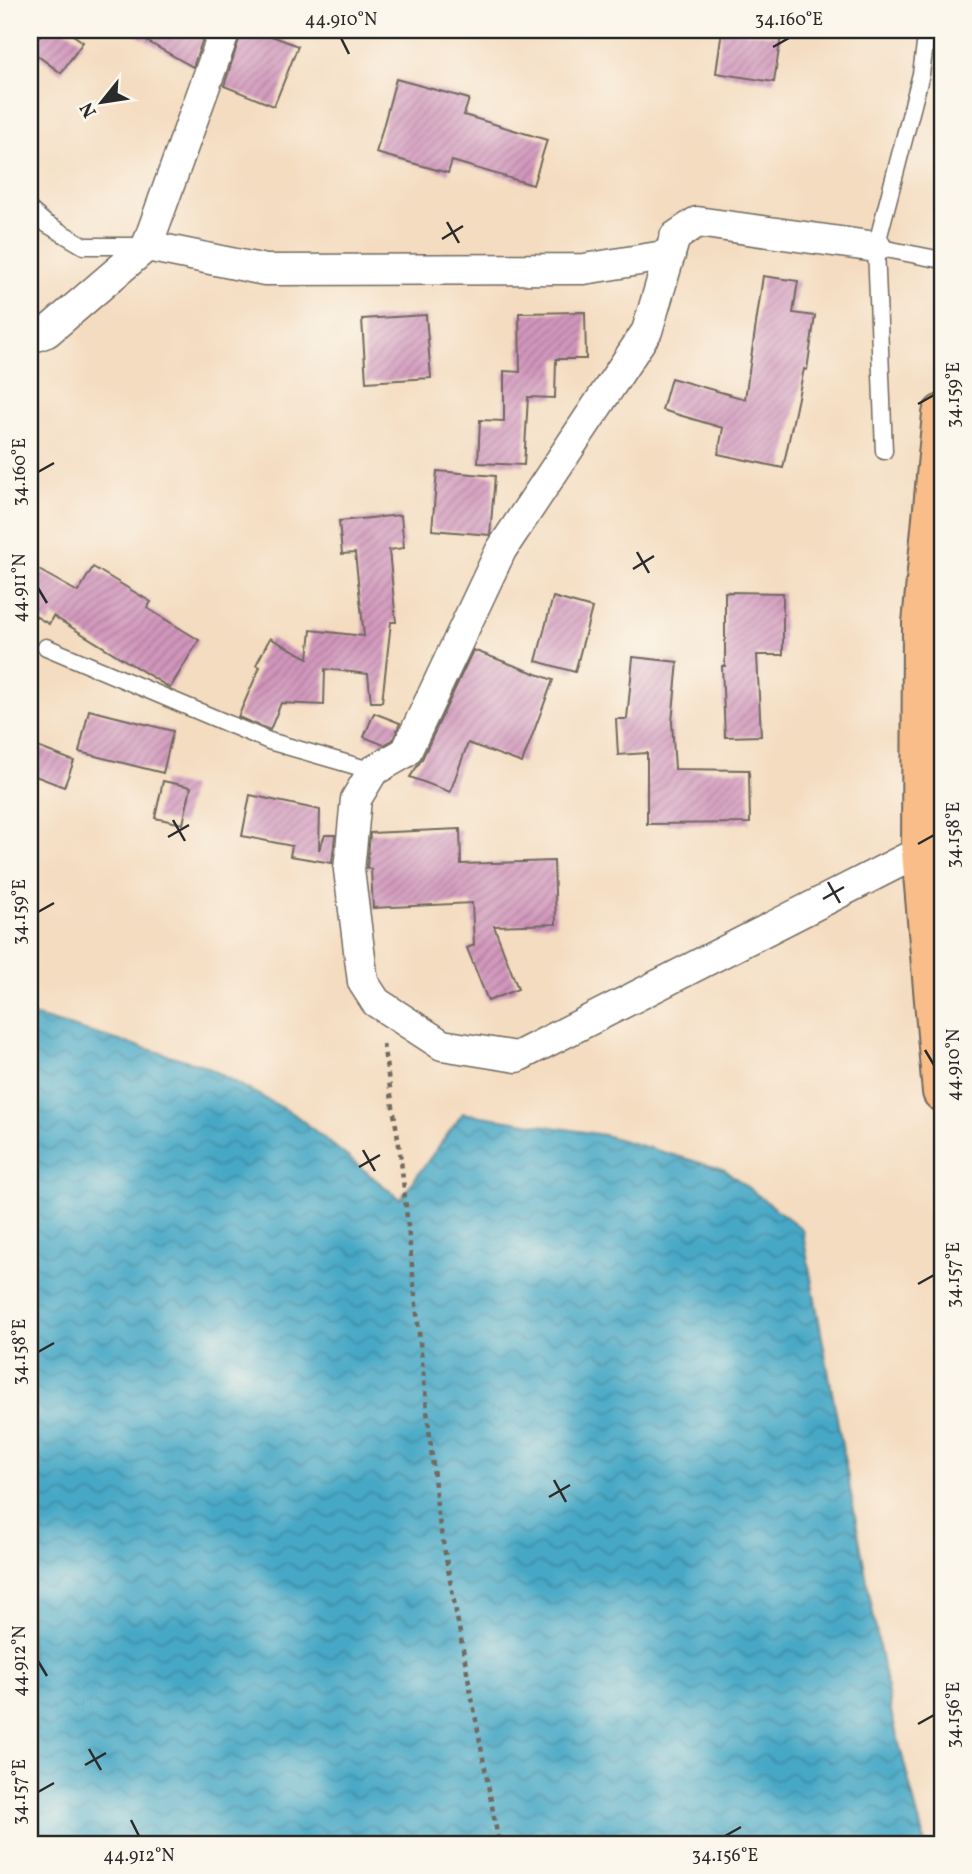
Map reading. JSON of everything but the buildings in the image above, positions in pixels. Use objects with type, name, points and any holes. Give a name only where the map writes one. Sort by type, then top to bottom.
[{"type":"main road","points":[[942,414],[921,851],[942,1078]]},
{"type":"street","points":[[30,338],[47,332],[147,246],[225,30]]},
{"type":"street","points":[[876,247],[697,222],[675,237],[647,331],[500,550],[406,752],[373,771],[356,799],[349,870],[363,982],[376,1002],[442,1045],[517,1057],[921,851]]},
{"type":"street","points":[[147,246],[265,270],[584,269],[670,255]]},
{"type":"lane","points":[[884,452],[876,247],[921,75],[927,30]]},
{"type":"lane","points":[[30,209],[45,223],[84,246],[147,246]]},
{"type":"lane","points":[[876,247],[942,260]]},
{"type":"lane","points":[[46,647],[268,741],[373,771]]},
{"type":"path","points":[[376,1002],[400,1151],[438,1515],[499,1844]]},
{"type":"water","points":[[30,1015],[203,1065],[294,1114],[400,1199],[463,1113],[604,1135],[725,1170],[802,1229],[892,1716],[925,1844],[30,1844]]}]
